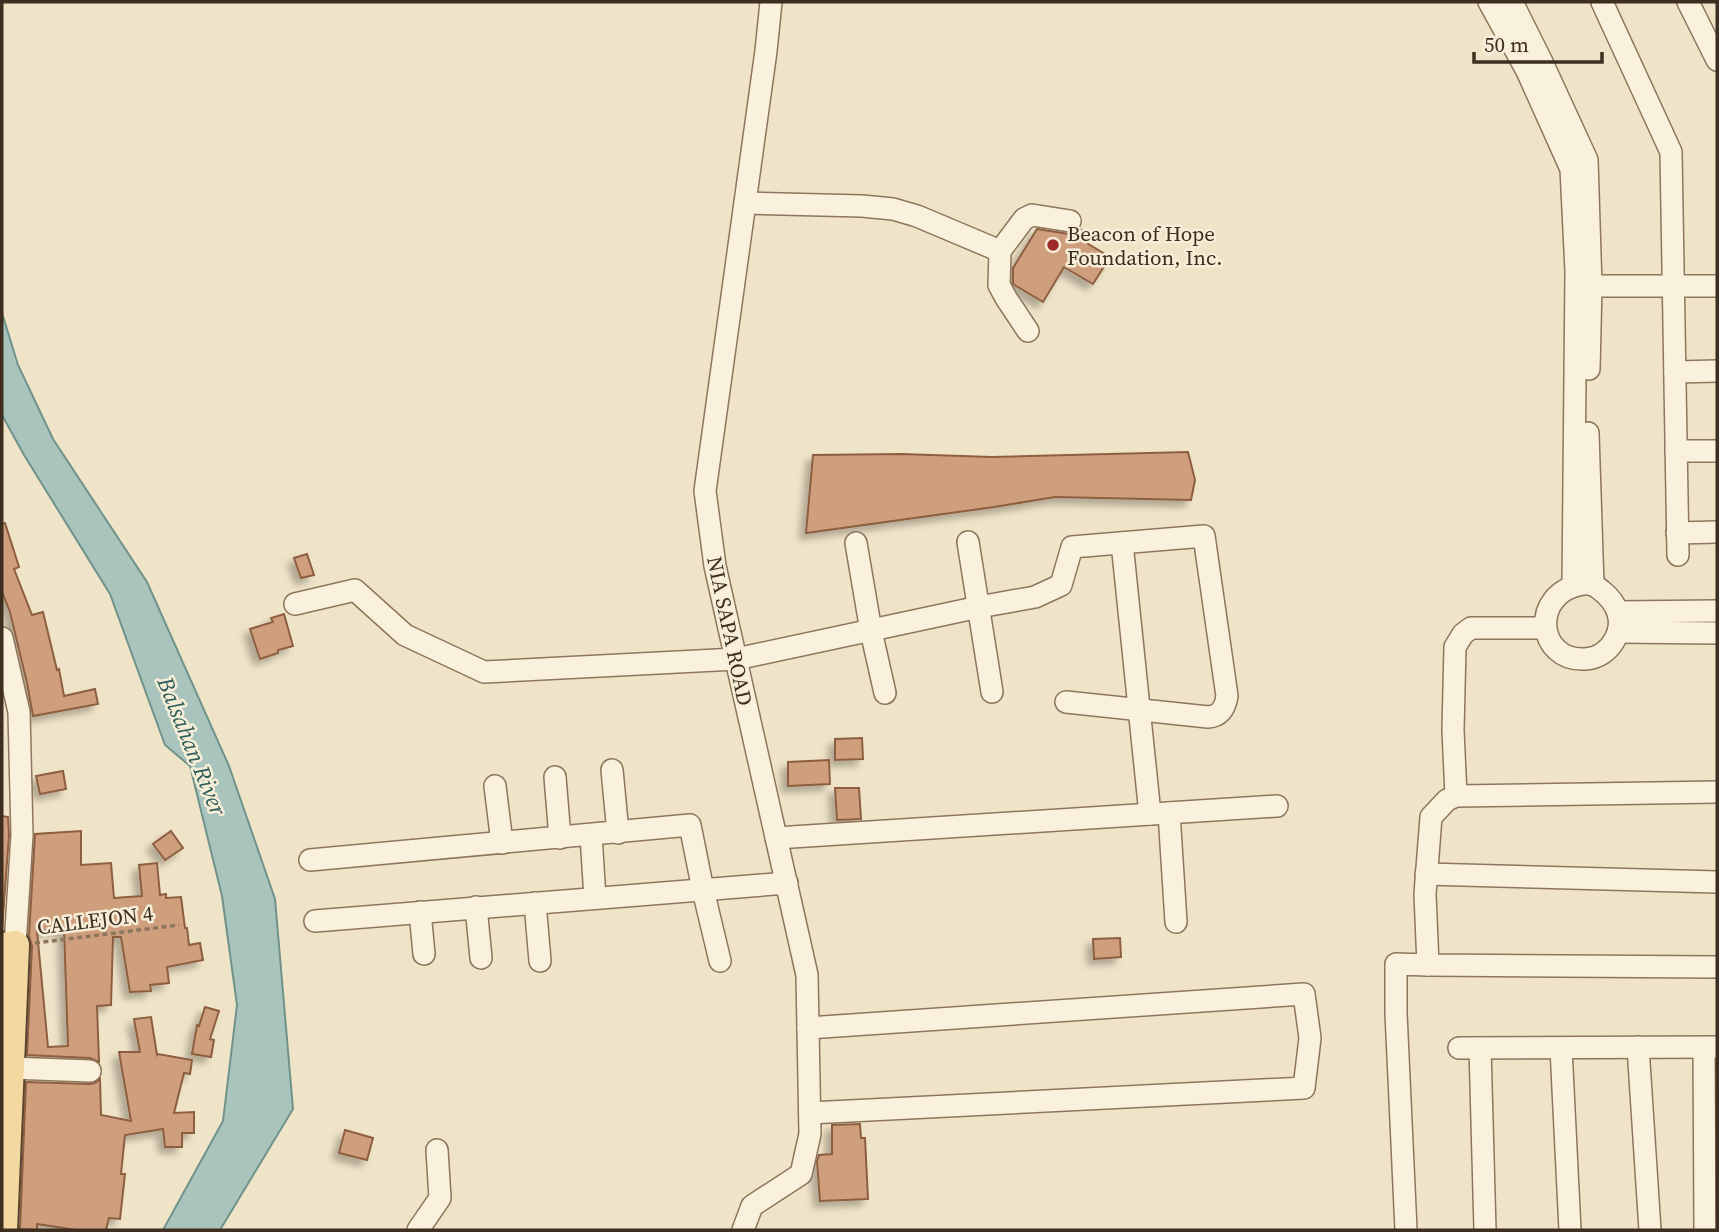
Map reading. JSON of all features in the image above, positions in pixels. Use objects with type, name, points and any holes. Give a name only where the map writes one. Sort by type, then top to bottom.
[{"type":"main road","points":[[3,1230],[10,1068],[8,946]]},
{"type":"street","name":"NIA SAPA ROAD","points":[[743,1230],[752,1206],[801,1174],[810,1134],[807,975],[715,566],[705,491],[771,2]]},
{"type":"street","points":[[1489,2],[1527,72],[1571,169],[1583,585]]},
{"type":"street","points":[[1511,2],[1587,160],[1591,286],[1583,585]]},
{"type":"street","points":[[1602,2],[1671,152],[1678,555]]},
{"type":"street","points":[[1689,2],[1717,60]]},
{"type":"street","points":[[745,203],[893,209],[917,216],[1000,251]]},
{"type":"street","points":[[1028,331],[999,285],[1000,251],[1024,219],[1032,215],[1070,221]]},
{"type":"street","points":[[1591,286],[1717,286]]},
{"type":"street","points":[[1675,372],[1717,371]]},
{"type":"street","points":[[1676,451],[1717,451]]},
{"type":"street","points":[[1677,533],[1717,532]]},
{"type":"street","points":[[295,604],[355,590],[405,635],[484,672],[736,659],[1035,597],[1061,585],[1072,547],[1204,536],[1227,696],[1223,711],[1216,717],[1208,718],[1066,702]]},
{"type":"street","points":[[968,541],[992,692]]},
{"type":"street","points":[[1122,543],[1138,710],[1177,922]]},
{"type":"street","points":[[856,544],[885,693]]},
{"type":"street","points":[[1583,585],[1613,601],[1618,622],[1612,646],[1592,659],[1567,657],[1549,639],[1545,628],[1550,604],[1558,594],[1583,585]]},
{"type":"street","points":[[1618,622],[1717,611]]},
{"type":"street","points":[[1618,622],[1717,633]]},
{"type":"street","points":[[1456,796],[1453,730],[1455,647],[1463,634],[1471,628],[1545,628]]},
{"type":"street","points":[[2,641],[19,712],[22,835],[8,946]]},
{"type":"street","points":[[612,770],[618,833]]},
{"type":"street","points":[[555,777],[560,838]]},
{"type":"street","points":[[495,786],[502,843]]},
{"type":"street","points":[[1428,964],[1425,894],[1431,817],[1447,800],[1456,796],[1717,792]]},
{"type":"street","points":[[776,838],[1277,806]]},
{"type":"street","points":[[310,859],[690,825],[720,961]]},
{"type":"street","points":[[591,835],[595,898]]},
{"type":"street","points":[[1426,874],[1717,882]]},
{"type":"street","points":[[315,921],[787,883]]},
{"type":"street","points":[[535,903],[540,961]]},
{"type":"street","points":[[476,907],[481,958]]},
{"type":"street","points":[[420,912],[424,954]]},
{"type":"street","points":[[1406,1230],[1396,964],[1717,967]]},
{"type":"street","points":[[808,1028],[1304,994],[1310,1038],[1304,1088],[810,1113]]},
{"type":"street","points":[[1638,1046],[1650,1230]]},
{"type":"street","points":[[1485,1230],[1470,1048],[1638,1046],[1711,1048],[1705,1230]]},
{"type":"street","points":[[1561,1048],[1570,1230]]},
{"type":"street","points":[[10,1068],[90,1071]]},
{"type":"street","points":[[418,1230],[440,1198],[437,1150]]},
{"type":"path","name":"CALLEJON 4","points":[[8,946],[179,925]]},
{"type":"water","name":"Balsahan River","points":[[2,313],[18,365],[53,439],[147,582],[229,766],[275,899],[293,1109],[220,1230],[163,1230],[223,1121],[237,1005],[222,896],[190,766],[165,745],[110,594],[2,415]]},
{"type":"building","points":[[1037,229],[1069,234],[1080,229],[1089,235],[1085,242],[1110,257],[1093,284],[1064,267],[1043,302],[1013,284],[1013,268]]},
{"type":"building","points":[[1188,452],[1195,480],[1191,500],[1055,497],[806,533],[813,455],[992,457]]},
{"type":"building","points":[[5,523],[19,567],[14,569],[32,615],[43,612],[64,696],[95,689],[98,704],[33,716],[10,612],[2,592],[2,524]]},
{"type":"building","points":[[307,554],[314,575],[301,578],[294,558]]},
{"type":"building","points":[[284,614],[293,646],[260,659],[250,629],[273,622],[271,618]]},
{"type":"building","points":[[862,738],[863,759],[835,760],[835,739]]},
{"type":"building","points":[[829,760],[830,784],[788,786],[788,762]]},
{"type":"building","points":[[63,771],[66,789],[40,794],[36,776]]},
{"type":"building","points":[[835,788],[859,788],[861,819],[837,820]]},
{"type":"building","points":[[2,816],[8,817],[9,835],[2,930]]},
{"type":"building","points":[[81,831],[81,865],[111,863],[114,898],[142,896],[139,865],[157,863],[160,895],[166,894],[166,898],[181,897],[189,945],[200,943],[203,960],[167,967],[169,983],[150,985],[151,991],[130,992],[121,937],[113,937],[111,1005],[97,1006],[99,1062],[90,1058],[27,1055],[32,946],[29,936],[35,834]],"holes":[[[64,929],[68,1046],[48,1047],[37,931]]]},
{"type":"building","points":[[171,831],[183,848],[165,860],[153,844]]},
{"type":"building","points":[[1120,938],[1121,957],[1094,959],[1093,939]]},
{"type":"building","points":[[205,1007],[219,1011],[210,1039],[214,1040],[211,1057],[192,1054],[197,1025],[199,1026]]},
{"type":"building","points":[[151,1017],[157,1055],[192,1060],[190,1074],[184,1073],[174,1113],[194,1112],[194,1133],[182,1133],[182,1147],[165,1147],[163,1129],[125,1135],[121,1174],[125,1174],[120,1219],[109,1218],[106,1230],[76,1230],[37,1224],[37,1230],[20,1229],[26,1082],[90,1084],[100,1079],[101,1115],[131,1121],[119,1052],[140,1052],[134,1019]]},
{"type":"building","points":[[860,1124],[861,1138],[865,1138],[868,1199],[820,1201],[817,1161],[819,1155],[832,1154],[832,1125]]},
{"type":"building","points":[[345,1130],[373,1138],[367,1160],[339,1153]]},
{"type":"place","name":"Beacon of Hope Foundation, Inc.","points":[[1053,245]]}]
